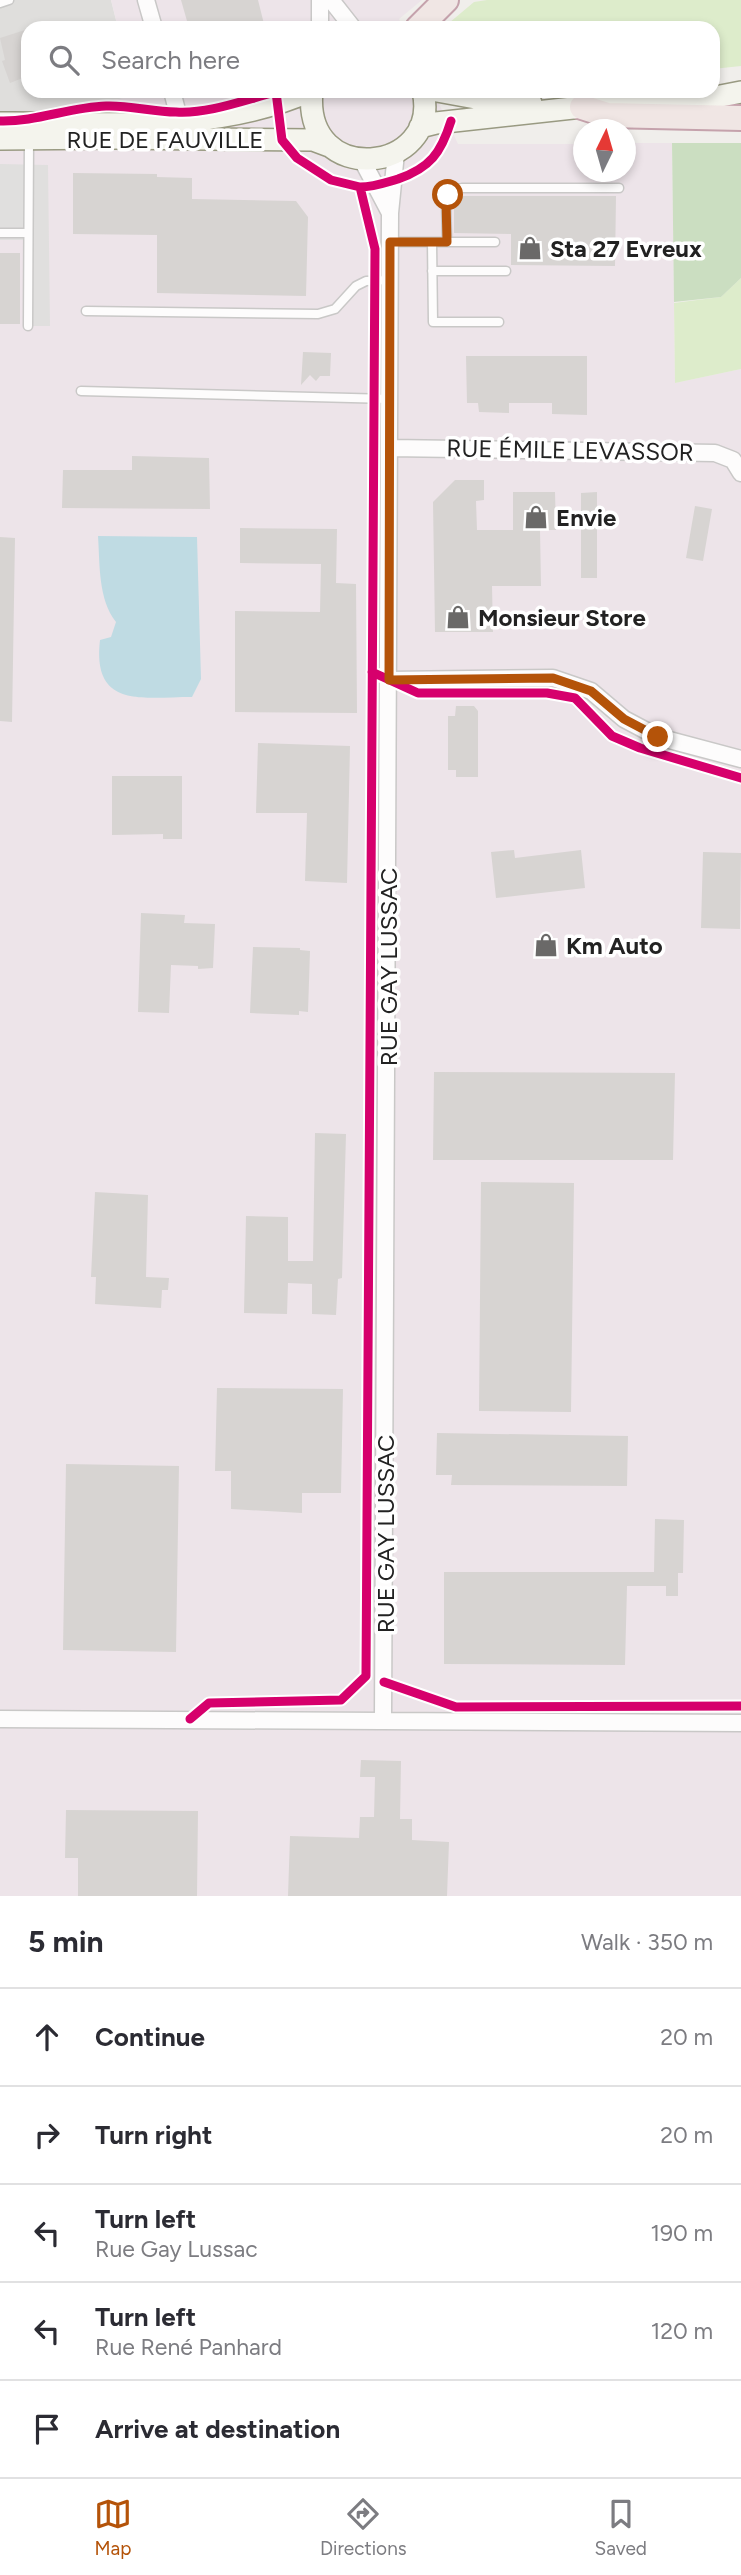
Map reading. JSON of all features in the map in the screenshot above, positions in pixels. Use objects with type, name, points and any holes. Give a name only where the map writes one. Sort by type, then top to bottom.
[{"type":"highway","points":[[425,21],[446,0]]},
{"type":"highway","points":[[582,107],[607,116],[741,118]]},
{"type":"main road","points":[[720,96],[741,92]]},
{"type":"main road","name":"RUE DE FAUVILLE","points":[[0,123],[180,122],[278,105],[294,98]]},
{"type":"main road","points":[[310,98],[313,120],[319,134],[329,146]]},
{"type":"main road","points":[[362,160],[380,159],[396,153],[410,142],[420,127],[424,114],[423,98]]},
{"type":"main road","points":[[476,98],[582,107]]},
{"type":"main road","points":[[420,127],[582,107],[710,98]]},
{"type":"main road","name":"RUE DE FAUVILLE","points":[[0,139],[313,140],[344,156],[362,160]]},
{"type":"street","points":[[146,0],[153,21]]},
{"type":"street","points":[[320,0],[320,21]]},
{"type":"street","points":[[331,0],[348,21]]},
{"type":"street","points":[[174,98],[180,122]]},
{"type":"street","name":"RUE GAY LUSSAC","points":[[383,1720],[390,213],[396,153]]},
{"type":"street","name":"RUE GAY LUSSAC","points":[[362,160],[390,213]]},
{"type":"street","name":"RUE ÉMILE LEVASSOR","points":[[390,448],[715,453],[733,460],[741,473]]},
{"type":"street","points":[[389,680],[553,678],[591,691],[624,719],[658,737],[741,759]]},
{"type":"street","points":[[0,1719],[741,1723]]},
{"type":"lane","points":[[0,3],[9,0]]},
{"type":"lane","points":[[28,326],[29,139]]},
{"type":"lane","points":[[447,242],[446,200],[453,190],[619,188]]},
{"type":"lane","points":[[0,233],[28,233]]},
{"type":"lane","points":[[390,242],[495,242]]},
{"type":"lane","points":[[432,242],[433,322],[499,322]]},
{"type":"lane","points":[[432,271],[506,271]]},
{"type":"lane","points":[[86,311],[318,314],[335,309],[356,286],[366,281],[391,280]]},
{"type":"lane","points":[[81,391],[390,399]]},
{"type":"shaded area","points":[[0,0],[111,0],[116,21],[21,21],[21,98],[125,98],[0,119]]},
{"type":"shaded area","points":[[111,0],[422,0],[400,21],[116,21]]},
{"type":"shaded area","points":[[124,98],[436,98],[458,144],[573,144],[573,182],[636,182],[636,143],[672,143],[675,383],[741,369],[741,1896],[0,1896],[0,119]]},
{"type":"shaded area","points":[[0,164],[48,165],[50,326],[28,326],[28,240],[0,240]]},
{"type":"green space","points":[[741,0],[741,66],[720,68],[720,21],[451,21],[474,2]]},
{"type":"green space","points":[[672,143],[741,143],[741,278],[721,297],[674,302]]},
{"type":"green space","points":[[741,278],[741,369],[675,383],[674,303],[721,297]]},
{"type":"water","points":[[98,536],[197,537],[201,679],[192,697],[155,698],[124,694],[112,688],[104,678],[100,662],[100,640],[111,637],[116,622],[103,592]]},
{"type":"building","points":[[181,0],[258,0],[263,21],[187,21]]},
{"type":"building","points":[[21,31],[21,79],[10,83],[2,61],[5,60],[0,38]]},
{"type":"building","points":[[73,173],[157,174],[157,177],[192,178],[192,199],[296,201],[308,217],[306,296],[157,293],[157,235],[73,234]]},
{"type":"building","points":[[457,196],[616,196],[615,266],[511,265],[511,234],[454,233],[454,200]]},
{"type":"building","points":[[0,253],[20,253],[20,324],[0,324]]},
{"type":"building","points":[[303,352],[331,353],[330,376],[320,376],[316,381],[310,375],[301,385]]},
{"type":"building","points":[[466,356],[587,356],[587,415],[552,414],[552,403],[509,403],[509,413],[479,412],[478,403],[467,403]]},
{"type":"building","points":[[132,456],[209,458],[210,509],[62,508],[63,470],[132,470]]},
{"type":"building","points":[[455,480],[484,480],[484,500],[476,501],[477,530],[513,530],[513,492],[555,492],[556,530],[540,530],[541,586],[492,586],[493,632],[435,632],[433,502]]},
{"type":"building","points":[[597,492],[597,578],[581,578],[581,493]]},
{"type":"building","points":[[695,506],[712,509],[703,561],[686,558]]},
{"type":"building","points":[[240,528],[337,529],[336,583],[356,584],[357,713],[235,712],[235,611],[320,612],[321,564],[240,563]]},
{"type":"building","points":[[0,537],[15,538],[12,722],[0,721]]},
{"type":"building","points":[[456,706],[474,706],[478,711],[478,777],[456,777],[456,770],[448,770],[448,716],[455,716]]},
{"type":"building","points":[[258,743],[350,746],[347,883],[305,881],[307,813],[256,813]]},
{"type":"building","points":[[112,776],[182,776],[182,839],[163,839],[163,834],[112,835]]},
{"type":"building","points":[[514,850],[515,858],[581,850],[585,888],[496,898],[491,852]]},
{"type":"building","points":[[703,852],[741,853],[740,929],[701,928]]},
{"type":"building","points":[[141,913],[185,915],[184,923],[215,924],[213,968],[171,965],[169,1013],[138,1012]]},
{"type":"building","points":[[253,947],[300,948],[310,951],[308,1012],[299,1011],[299,1015],[250,1013]]},
{"type":"building","points":[[434,1072],[675,1073],[673,1160],[433,1160]]},
{"type":"building","points":[[315,1133],[346,1134],[342,1278],[338,1279],[336,1315],[312,1314],[312,1284],[288,1283],[287,1314],[244,1313],[246,1216],[288,1217],[288,1261],[313,1261]]},
{"type":"building","points":[[481,1182],[574,1183],[571,1412],[479,1411]]},
{"type":"building","points":[[95,1192],[148,1195],[146,1277],[169,1278],[168,1290],[162,1290],[161,1308],[95,1304],[96,1277],[91,1277]]},
{"type":"building","points":[[217,1388],[343,1389],[341,1493],[302,1493],[302,1513],[231,1509],[231,1471],[215,1471]]},
{"type":"building","points":[[437,1433],[628,1436],[627,1486],[451,1485],[452,1475],[436,1475]]},
{"type":"building","points":[[66,1464],[179,1466],[176,1652],[63,1650]]},
{"type":"building","points":[[655,1519],[684,1520],[683,1573],[678,1573],[678,1596],[666,1596],[666,1586],[627,1586],[625,1665],[444,1664],[444,1572],[654,1572]]},
{"type":"building","points":[[361,1760],[401,1761],[400,1819],[412,1819],[412,1840],[449,1842],[447,1896],[288,1896],[290,1836],[359,1838],[360,1817],[374,1817],[375,1777],[360,1777]]},
{"type":"building","points":[[66,1810],[198,1811],[197,1896],[78,1896],[78,1858],[65,1858]]},
{"type":"cycle path","points":[[0,121],[106,106],[167,112],[201,111],[255,98]]},
{"type":"cycle path","points":[[190,1719],[209,1703],[341,1700],[366,1676],[375,249],[360,187],[331,180],[297,158],[282,140],[277,98]]},
{"type":"cycle path","points":[[360,187],[398,179],[418,170],[438,151],[451,121]]},
{"type":"cycle path","points":[[372,672],[418,693],[547,693],[575,698],[612,736],[640,748],[741,778]]},
{"type":"cycle path","points":[[384,1682],[456,1707],[741,1706]]},
{"type":"place","name":"Sta 27 Evreux","points":[[530,248]]},
{"type":"place","name":"Envie","points":[[536,517]]},
{"type":"place","name":"Monsieur Store","points":[[458,617]]},
{"type":"place","name":"Km Auto","points":[[546,945]]},
{"type":"route","points":[[448,195],[447,242],[390,242],[389,680],[553,678],[591,691],[624,719],[658,737]]}]
